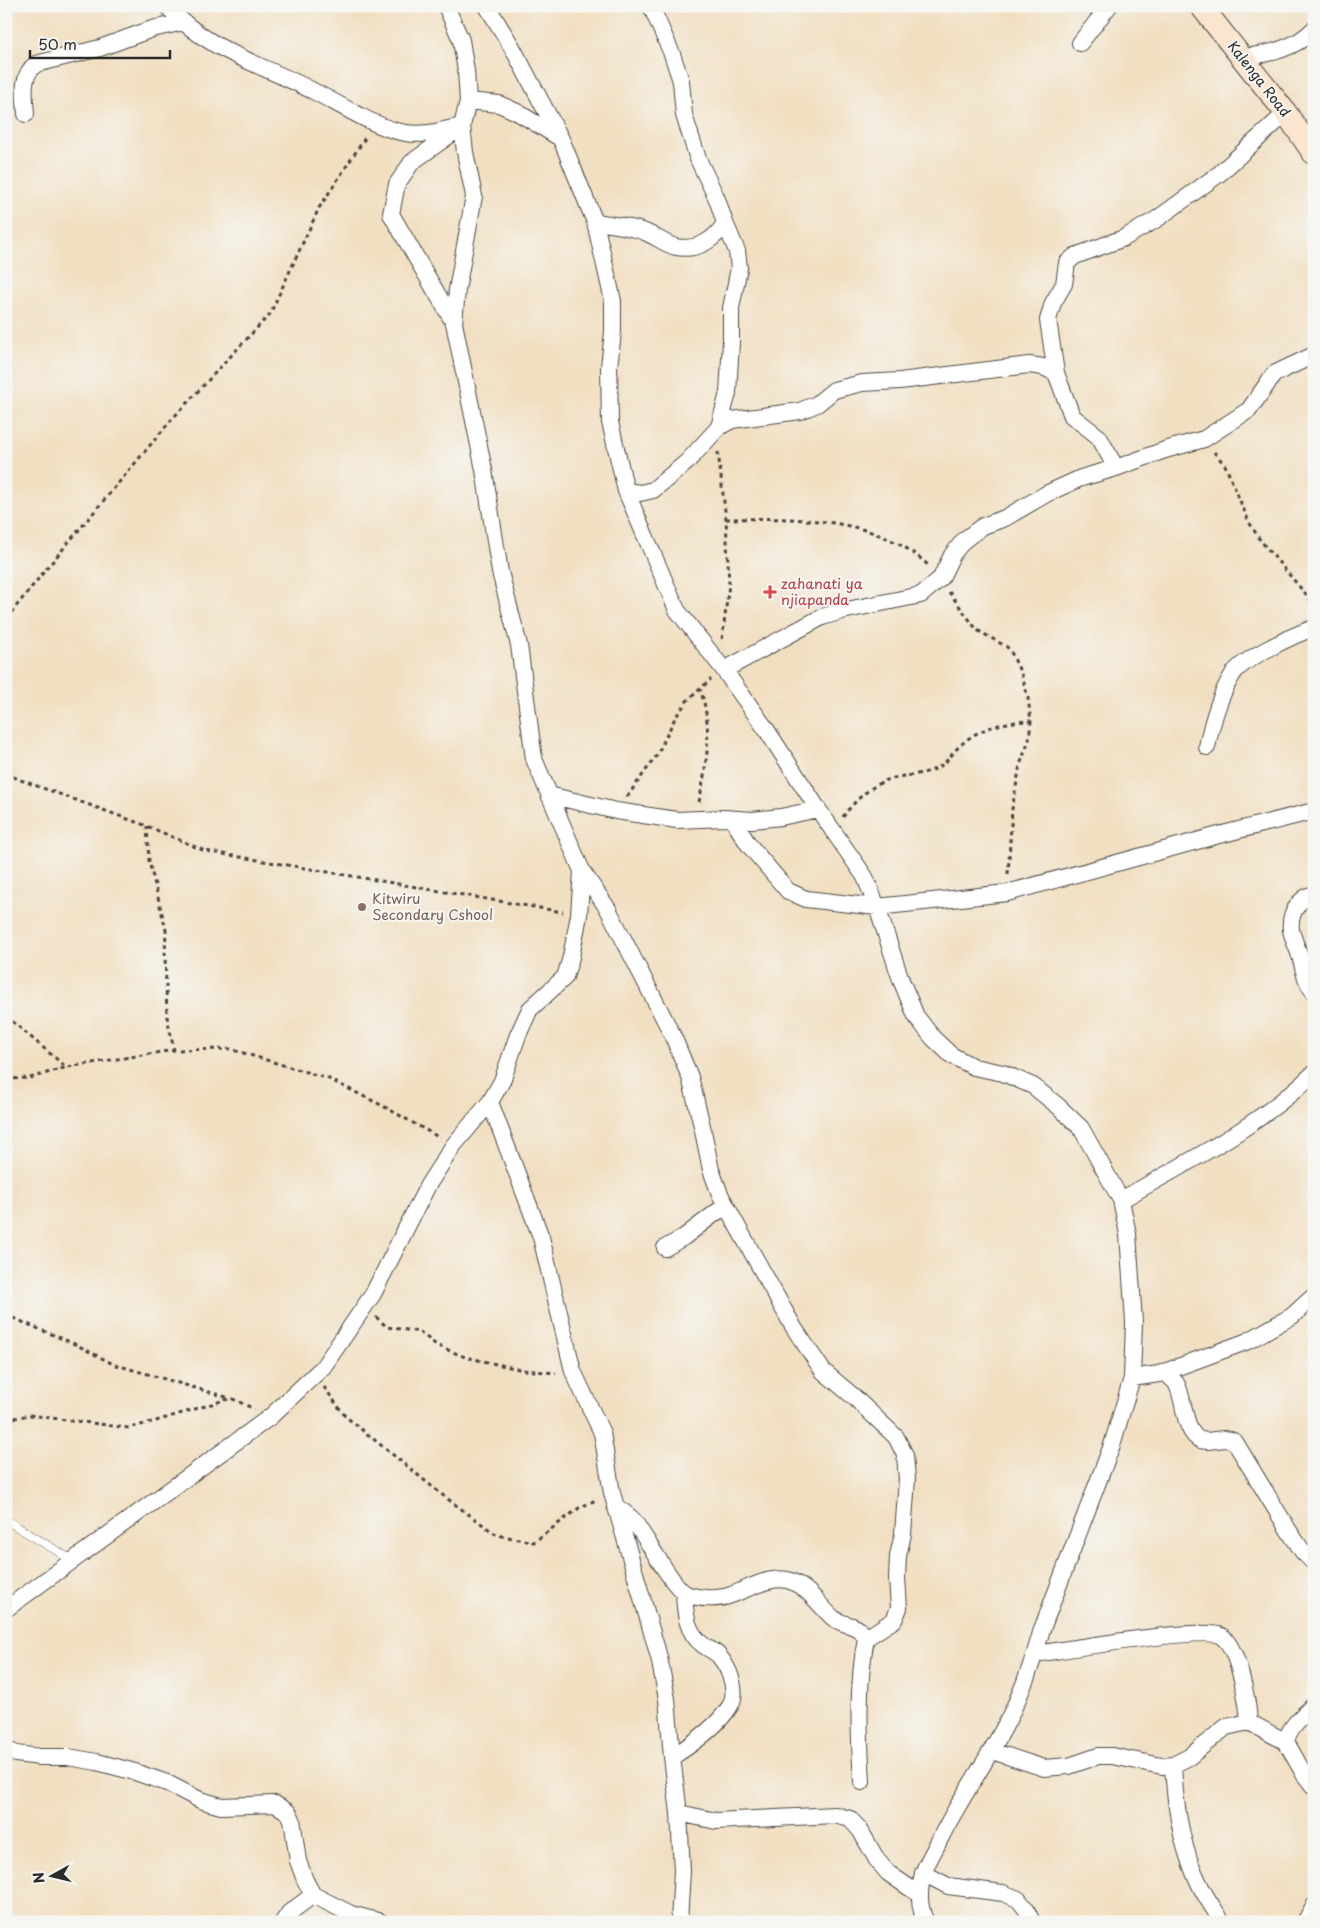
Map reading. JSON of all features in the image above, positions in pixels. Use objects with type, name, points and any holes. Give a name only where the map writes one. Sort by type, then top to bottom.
[{"type":"main road","name":"Kalenga Road","points":[[1201,6],[1286,113],[1314,154]]},
{"type":"street","points":[[167,6],[184,22],[220,49],[298,83],[375,123],[405,133],[427,134],[462,126]]},
{"type":"street","points":[[446,6],[460,40],[466,71],[468,101],[462,126],[474,196],[456,290],[454,323],[484,470],[500,572],[519,645],[534,759],[582,871],[608,909],[673,1036],[690,1077],[711,1170],[726,1205],[761,1267],[775,1297],[824,1371],[896,1437],[905,1456],[908,1480],[903,1534],[898,1556],[899,1608],[894,1620],[866,1638],[860,1675],[858,1708],[862,1782]]},
{"type":"street","points":[[487,6],[512,47],[561,139],[595,222],[613,301],[613,332],[609,367],[610,422],[626,491],[677,610],[721,666],[766,729],[865,877],[877,907],[900,980],[916,1016],[933,1038],[951,1055],[974,1067],[1003,1073],[1033,1086],[1058,1106],[1081,1128],[1121,1200],[1128,1234],[1134,1322],[1132,1378],[1112,1445],[1045,1620],[1035,1654],[1010,1716],[992,1751],[945,1828],[923,1873],[919,1902],[920,1919]]},
{"type":"street","points":[[651,6],[672,54],[681,81],[686,122],[698,159],[717,199],[737,251],[738,268],[731,308],[728,393],[719,427]]},
{"type":"street","points":[[1080,43],[1109,6]]},
{"type":"street","points":[[26,114],[26,77],[29,69],[36,64],[100,48],[152,29],[184,22]]},
{"type":"street","points":[[1243,57],[1273,53],[1295,44],[1314,29]]},
{"type":"street","points":[[468,101],[499,104],[518,112],[561,139]]},
{"type":"street","points":[[1116,468],[1099,438],[1072,416],[1056,373],[1048,320],[1053,303],[1064,284],[1066,262],[1075,256],[1124,238],[1157,219],[1219,174],[1286,113]]},
{"type":"street","points":[[454,323],[391,214],[396,184],[401,180],[412,162],[462,126]]},
{"type":"street","points":[[595,222],[628,227],[677,247],[689,248],[713,239],[725,223]]},
{"type":"street","points":[[721,666],[781,641],[822,617],[872,604],[911,598],[925,592],[941,578],[952,556],[964,540],[983,526],[1005,518],[1048,493],[1082,478],[1165,450],[1204,440],[1249,410],[1274,374],[1314,355]]},
{"type":"street","points":[[626,491],[640,493],[653,490],[687,462],[719,427],[732,420],[805,410],[817,404],[834,390],[862,383],[900,382],[1029,365],[1043,367],[1056,373]]},
{"type":"street","points":[[1207,747],[1219,703],[1234,672],[1274,645],[1314,628]]},
{"type":"street","points":[[549,795],[616,811],[677,820],[763,820],[818,809]]},
{"type":"street","points":[[734,819],[749,845],[788,892],[806,899],[877,907],[1006,893],[1314,811]]},
{"type":"street","points":[[6,1609],[270,1417],[323,1368],[373,1294],[428,1185],[453,1146],[490,1102],[502,1081],[518,1035],[530,1009],[565,977],[572,956],[579,915],[582,871]]},
{"type":"street","points":[[1314,894],[1305,896],[1297,903],[1291,929],[1300,957],[1304,978],[1314,992]]},
{"type":"street","points":[[1121,1200],[1232,1136],[1296,1090],[1314,1073]]},
{"type":"street","points":[[490,1102],[540,1237],[574,1371],[602,1434],[614,1499],[659,1657],[667,1699],[679,1813],[682,1871],[679,1922]]},
{"type":"street","points":[[665,1248],[684,1237],[726,1205]]},
{"type":"street","points":[[1132,1378],[1165,1372],[1248,1341],[1292,1316],[1314,1296]]},
{"type":"street","points":[[1165,1372],[1176,1384],[1182,1408],[1195,1436],[1199,1440],[1205,1441],[1224,1438],[1235,1442],[1289,1531],[1303,1552],[1314,1563]]},
{"type":"street","points":[[614,1499],[632,1519],[674,1582],[684,1593],[703,1598],[717,1598],[730,1596],[756,1585],[785,1579],[800,1586],[837,1620],[857,1627],[866,1638]]},
{"type":"street","points":[[672,1757],[694,1743],[731,1706],[733,1691],[729,1672],[718,1655],[692,1634],[685,1616],[684,1593]]},
{"type":"street","points":[[1035,1654],[1175,1635],[1210,1632],[1220,1635],[1226,1640],[1238,1667],[1248,1703],[1249,1722]]},
{"type":"street","points":[[1286,1742],[1288,1734],[1294,1726],[1314,1705]]},
{"type":"street","points":[[992,1751],[1044,1768],[1069,1766],[1098,1756],[1112,1756],[1162,1766],[1173,1765],[1189,1757],[1226,1728],[1249,1722],[1286,1742],[1304,1774],[1314,1787]]},
{"type":"street","points":[[6,1749],[16,1754],[68,1757],[97,1762],[135,1772],[167,1783],[200,1800],[221,1806],[270,1804],[282,1807],[292,1819],[298,1861],[304,1880],[313,1895],[351,1914],[381,1922]]},
{"type":"street","points":[[1173,1765],[1178,1818],[1189,1857],[1199,1884],[1222,1922]]},
{"type":"street","points":[[679,1813],[716,1821],[826,1816],[850,1819],[860,1830],[877,1860],[888,1873],[920,1894]]},
{"type":"street","points":[[923,1873],[948,1886],[1003,1893],[1018,1899],[1026,1909],[1032,1922]]},
{"type":"street","points":[[283,1922],[289,1913],[313,1895]]},
{"type":"street","points":[[1305,1922],[1314,1906]]},
{"type":"lane","points":[[6,1520],[72,1560]]},
{"type":"path","points":[[6,619],[174,418],[270,314],[319,208],[375,123]]},
{"type":"path","points":[[616,811],[657,755],[675,718],[687,701],[721,666],[729,584],[726,518],[718,453],[719,427]]},
{"type":"path","points":[[1204,440],[1224,465],[1249,522],[1260,540],[1314,604]]},
{"type":"path","points":[[726,518],[784,518],[855,527],[876,532],[895,541],[923,561],[941,578],[956,603],[977,630],[1007,647],[1022,676],[1031,721],[1030,740],[1020,765],[1012,809],[1006,893]]},
{"type":"path","points":[[695,819],[704,776],[708,736],[706,713],[700,689]]},
{"type":"path","points":[[835,834],[843,816],[875,785],[891,779],[923,773],[942,765],[965,740],[978,733],[1015,721],[1031,721]]},
{"type":"path","points":[[6,773],[147,826],[205,851],[579,915]]},
{"type":"path","points":[[147,826],[149,860],[166,930],[167,1017],[174,1050]]},
{"type":"path","points":[[6,1016],[67,1067]]},
{"type":"path","points":[[6,1079],[30,1078],[67,1067],[174,1050],[230,1049],[329,1079],[383,1106],[453,1146]]},
{"type":"path","points":[[373,1294],[376,1317],[387,1327],[420,1332],[436,1345],[465,1357],[551,1374],[574,1371]]},
{"type":"path","points":[[6,1315],[77,1345],[113,1364],[230,1398],[270,1417]]},
{"type":"path","points":[[315,1375],[345,1416],[431,1486],[497,1535],[534,1542],[578,1508],[614,1499]]},
{"type":"path","points":[[6,1420],[29,1415],[129,1428],[230,1398]]},
{"type":"place","name":"zahanati ya njiapanda","points":[[770,592]]},
{"type":"place","name":"Kitwiru Secondary Cshool","points":[[362,907]]}]
